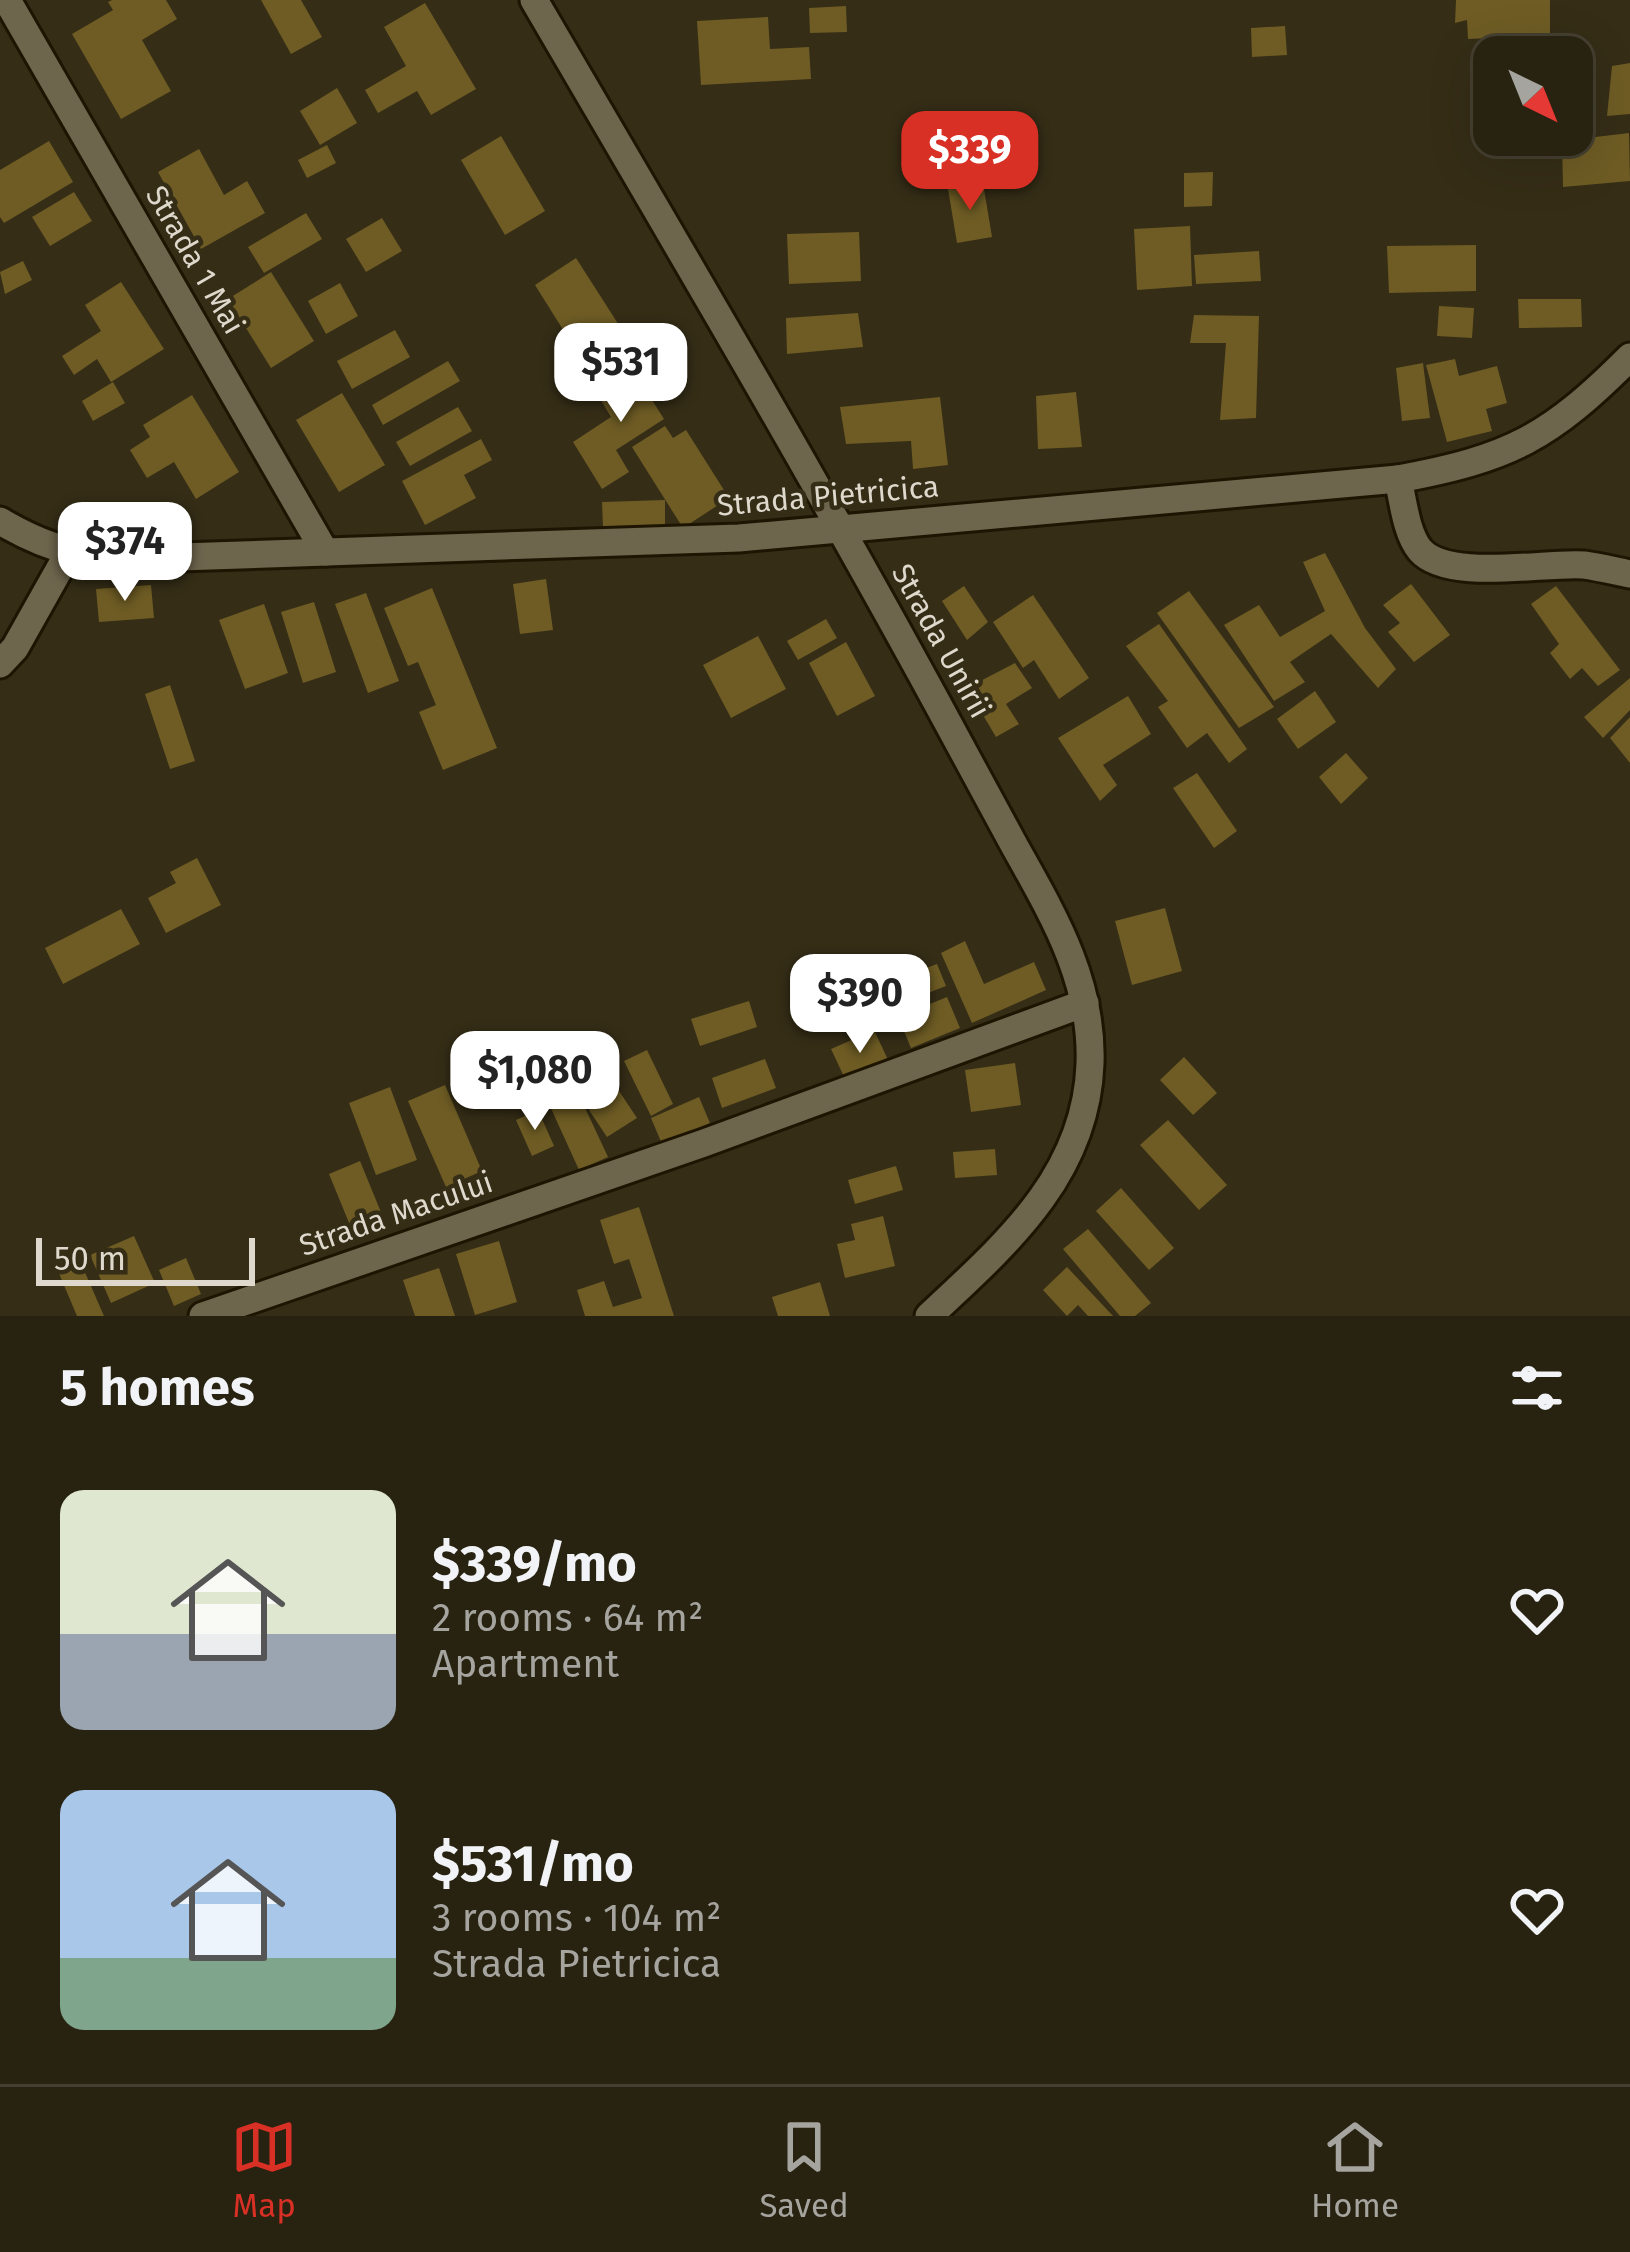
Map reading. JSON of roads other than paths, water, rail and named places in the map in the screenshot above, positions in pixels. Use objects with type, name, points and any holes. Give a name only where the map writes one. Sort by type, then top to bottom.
[{"type":"street","name":"Strada 1 Mai","points":[[7,0],[326,552]]},
{"type":"street","name":"Strada Unirii","points":[[535,0],[842,527],[1068,946],[1085,1003],[1090,1064],[1086,1102],[1059,1177],[1002,1248],[929,1316]]},
{"type":"street","name":"Strada Pietricica","points":[[0,521],[40,545],[105,558],[150,559],[740,538],[1398,479],[1476,462],[1548,431],[1630,357]]},
{"type":"street","points":[[1398,479],[1412,534],[1420,550],[1433,560],[1478,568],[1584,566],[1630,574]]},
{"type":"street","points":[[0,664],[15,648],[69,552]]},
{"type":"street","name":"Strada Macului","points":[[203,1316],[704,1143],[1085,1003]]}]
